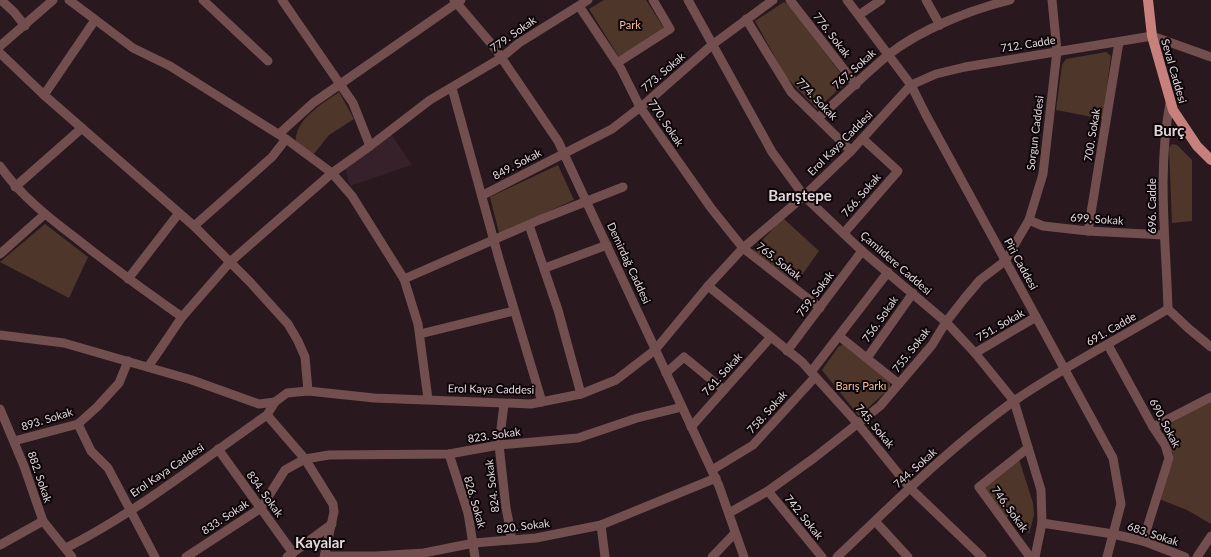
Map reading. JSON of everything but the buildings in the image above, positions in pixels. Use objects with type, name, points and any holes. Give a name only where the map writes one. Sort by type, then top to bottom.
[{"type":"main road","name":"Seval Caddesi","points":[[1148,0],[1152,36],[1170,103],[1197,146],[1211,160]]},
{"type":"street","points":[[1,0],[14,12],[25,26]]},
{"type":"street","points":[[0,46],[25,26],[53,0]]},
{"type":"street","points":[[69,0],[133,48],[170,66],[283,136],[332,173],[352,196],[404,279],[420,334],[428,399]]},
{"type":"street","points":[[203,0],[268,61]]},
{"type":"street","points":[[282,0],[307,39],[353,103],[370,146]]},
{"type":"street","name":"779. Sokak","points":[[148,367],[182,317],[230,262],[332,173],[430,100],[501,58],[519,43],[588,0]]},
{"type":"street","points":[[617,64],[670,29],[653,0]]},
{"type":"street","name":"Çamlıdere Caddesi","points":[[688,0],[772,152],[804,196],[862,251],[946,322],[975,353],[1014,401],[1041,490],[1042,523],[1034,557]]},
{"type":"street","name":"773. Sokak","points":[[563,153],[612,129],[712,45],[772,0]]},
{"type":"street","name":"776. Sokak","points":[[790,0],[856,85]]},
{"type":"street","name":"Piri Caddesi","points":[[847,0],[912,86],[1005,261],[1114,458],[1121,504],[1107,557]]},
{"type":"street","points":[[859,15],[881,0]]},
{"type":"street","points":[[926,0],[940,25]]},
{"type":"street","name":"767. Sokak","points":[[818,118],[889,54],[940,25],[994,2],[1010,0]]},
{"type":"street","name":"Sorgun Caddesi","points":[[1005,261],[1029,220],[1043,174],[1057,51],[1052,0]]},
{"type":"street","points":[[194,226],[272,157],[283,136],[312,103],[422,28],[457,1]]},
{"type":"street","name":"Demirdağ Caddesi","points":[[457,1],[501,58],[558,141],[714,474],[744,557]]},
{"type":"street","name":"770. Sokak","points":[[579,6],[617,64],[635,94],[640,107],[711,208],[743,248]]},
{"type":"street","name":"774. Sokak","points":[[746,19],[791,92],[851,150]]},
{"type":"street","points":[[44,95],[95,20]]},
{"type":"street","points":[[1152,36],[1211,57]]},
{"type":"street","name":"712. Cadde","points":[[912,86],[936,74],[965,66],[1152,36]]},
{"type":"street","name":"700. Sokak","points":[[1088,231],[1119,42]]},
{"type":"street","points":[[0,53],[44,95],[194,226],[288,324],[305,357],[308,391]]},
{"type":"street","name":"Erol Kaya Caddesi","points":[[66,548],[130,510],[267,415],[275,402],[286,393],[308,391],[374,398],[530,404],[581,394],[616,380],[655,350],[708,286],[743,248],[804,196],[863,139],[912,86]]},
{"type":"street","points":[[452,88],[514,311],[542,402]]},
{"type":"street","name":"696. Cadde","points":[[1168,309],[1164,236],[1166,126],[1170,103]]},
{"type":"street","points":[[15,187],[82,128]]},
{"type":"street","name":"766. Sokak","points":[[844,233],[898,171],[863,139]]},
{"type":"street","name":"849. Sokak","points":[[482,195],[563,153]]},
{"type":"street","points":[[0,166],[15,187],[45,214],[128,279],[182,317]]},
{"type":"street","points":[[404,279],[623,186]]},
{"type":"street","points":[[128,279],[180,213]]},
{"type":"street","points":[[0,254],[45,214]]},
{"type":"street","name":"699. Sokak","points":[[1029,220],[1043,226],[1088,231],[1164,236]]},
{"type":"street","points":[[529,225],[545,268],[581,394]]},
{"type":"street","points":[[545,268],[607,245]]},
{"type":"street","name":"765. Sokak","points":[[743,248],[820,308]]},
{"type":"street","name":"759. Sokak","points":[[787,351],[862,251]]},
{"type":"street","name":"755. Sokak","points":[[729,513],[768,491],[880,406],[932,345],[946,322],[980,280],[1005,261]]},
{"type":"street","name":"758. Sokak","points":[[714,474],[753,445],[813,374],[839,336],[888,272]]},
{"type":"street","name":"745. Sokak","points":[[708,286],[813,374],[858,424],[910,488],[982,557]]},
{"type":"street","name":"756. Sokak","points":[[867,358],[913,293]]},
{"type":"street","points":[[1168,309],[1211,347]]},
{"type":"street","name":"691. Cadde","points":[[1014,401],[1064,369],[1168,309]]},
{"type":"street","points":[[420,334],[514,311]]},
{"type":"street","name":"751. Sokak","points":[[975,353],[1036,317]]},
{"type":"street","points":[[0,335],[64,343],[192,380],[259,404],[275,402]]},
{"type":"street","points":[[839,336],[899,384]]},
{"type":"street","name":"761. Sokak","points":[[691,427],[770,338]]},
{"type":"street","name":"690. Sokak","points":[[1108,345],[1153,427],[1165,445],[1169,458],[1143,541]]},
{"type":"street","points":[[666,373],[684,357],[724,390]]},
{"type":"street","name":"893. Sokak","points":[[14,441],[78,424],[97,408],[119,383],[128,361]]},
{"type":"street","points":[[1153,427],[1211,397]]},
{"type":"street","name":"744. Sokak","points":[[837,557],[936,463],[1014,401]]},
{"type":"street","name":"824. Sokak","points":[[504,404],[499,445],[506,508],[511,533],[510,540]]},
{"type":"street","name":"823. Sokak","points":[[305,459],[329,455],[449,454],[499,445],[578,438],[636,418],[682,407]]},
{"type":"street","name":"882. Sokak","points":[[0,409],[14,441],[43,521],[72,557]]},
{"type":"street","points":[[267,415],[305,459],[333,504],[334,512],[325,556]]},
{"type":"street","points":[[78,424],[91,451],[108,468],[155,557]]},
{"type":"street","name":"746. Sokak","points":[[1028,448],[979,487],[1030,557]]},
{"type":"street","name":"834. Sokak","points":[[218,449],[261,508],[290,555]]},
{"type":"street","name":"826. Sokak","points":[[449,454],[468,513],[474,543],[475,557]]},
{"type":"street","name":"833. Sokak","points":[[186,557],[261,508],[285,470],[305,459]]},
{"type":"street","name":"820. Sokak","points":[[325,556],[376,556],[424,553],[474,543],[536,538],[601,525],[714,474]]},
{"type":"street","name":"742. Sokak","points":[[768,491],[822,557]]},
{"type":"street","points":[[0,545],[43,521]]},
{"type":"street","points":[[875,521],[908,557]]},
{"type":"street","name":"683. Sokak","points":[[1042,523],[1113,534],[1143,541],[1185,557]]},
{"type":"street","points":[[290,555],[332,524]]},
{"type":"street","points":[[601,525],[605,557]]},
{"type":"street","points":[[712,557],[735,533]]},
{"type":"street","points":[[1197,557],[1211,536]]},
{"type":"shaded area","points":[[391,134],[412,165],[350,186],[345,168]]},
{"type":"green space","name":"Park","points":[[604,0],[646,0],[667,33],[622,62],[589,9]]},
{"type":"green space","points":[[784,2],[790,6],[847,82],[817,109],[786,77],[755,21]]},
{"type":"green space","points":[[1106,52],[1111,56],[1103,119],[1056,110],[1062,65],[1066,59]]},
{"type":"green space","points":[[339,92],[354,119],[329,135],[313,155],[296,143],[296,135],[299,127],[310,113]]},
{"type":"green space","points":[[1172,144],[1177,145],[1192,160],[1192,221],[1172,223],[1169,148]]},
{"type":"green space","points":[[558,165],[574,200],[499,233],[490,197]]},
{"type":"green space","points":[[783,218],[819,251],[796,283],[753,250]]},
{"type":"green space","points":[[45,224],[88,257],[69,298],[0,262]]},
{"type":"green space","name":"Barış Parkı","points":[[843,345],[890,382],[890,388],[859,416],[822,370],[839,346]]},
{"type":"green space","points":[[1211,401],[1211,524],[1187,510],[1159,499],[1173,454],[1163,436],[1164,427]]},
{"type":"green space","points":[[1019,459],[1033,503],[1034,515],[1029,534],[1016,517],[1011,515],[1002,521],[979,490]]},
{"type":"district","name":"Burç","points":[[1169,131]]},
{"type":"district","name":"Barıştepe","points":[[800,196]]},
{"type":"district","name":"Kayalar","points":[[320,543]]}]
